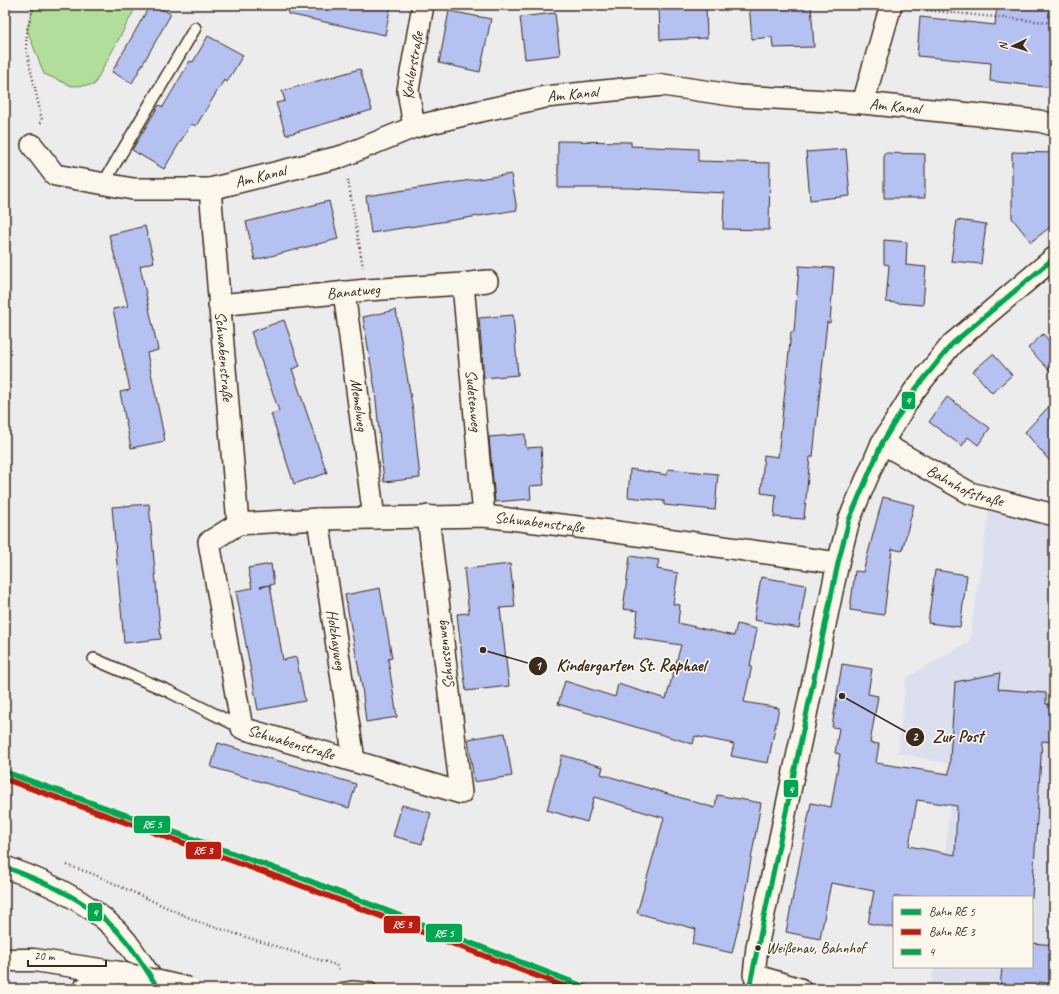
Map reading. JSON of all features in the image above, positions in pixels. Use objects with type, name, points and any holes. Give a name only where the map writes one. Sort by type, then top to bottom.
[{"type":"street","name":"Kohlerstraße","points":[[414,127],[408,90],[423,5]]},
{"type":"street","points":[[863,103],[891,6]]},
{"type":"street","name":"Am Kanal","points":[[32,145],[55,175],[133,189],[210,189],[343,156],[414,127],[545,97],[663,85],[738,96],[863,103],[1039,121],[1054,125]]},
{"type":"street","name":"Schwabenstraße","points":[[210,189],[238,524]]},
{"type":"street","points":[[800,989],[751,982],[757,947],[838,563],[849,520],[882,443],[914,391],[952,344],[1054,258]]},
{"type":"street","name":"Banatweg","points":[[219,305],[344,292],[487,281]]},
{"type":"street","name":"Sudetenweg","points":[[463,284],[484,516]]},
{"type":"street","name":"Memelweg","points":[[344,292],[374,518]]},
{"type":"street","name":"Bahnhofstraße","points":[[882,443],[970,492],[1054,515]]},
{"type":"street","name":"Schussenweg","points":[[428,516],[461,794]]},
{"type":"street","name":"Schwabenstraße","points":[[461,794],[354,760],[242,728],[209,542],[238,524],[318,519],[484,516],[596,529],[838,563]]},
{"type":"street","name":"Holzhayweg","points":[[318,519],[354,760]]},
{"type":"street","points":[[5,867],[31,876],[66,894],[94,912],[125,940],[159,989]]},
{"type":"street","points":[[5,960],[34,960],[120,973],[189,989]]},
{"type":"street","points":[[84,989],[120,973]]},
{"type":"lane","points":[[103,184],[195,28]]},
{"type":"lane","points":[[94,658],[168,691],[242,728]]},
{"type":"lane","points":[[340,989],[371,989]]},
{"type":"path","points":[[32,145],[42,120],[26,48],[27,30],[34,5]]},
{"type":"path","points":[[891,6],[1054,23]]},
{"type":"path","points":[[343,156],[367,290]]},
{"type":"path","points":[[64,864],[93,874],[201,923],[336,965],[353,988]]},
{"type":"shaded area","points":[[1002,506],[1054,520],[1054,989],[931,989],[934,968],[1033,968],[1033,896],[941,896],[954,765],[898,753],[906,678],[969,642],[989,512]]},
{"type":"green space","points":[[34,5],[137,5],[94,85],[72,86],[44,74],[27,30]]},
{"type":"building","points":[[150,5],[154,5],[171,14],[132,83],[112,72]]},
{"type":"building","points":[[289,5],[391,5],[385,35],[288,14]]},
{"type":"building","points":[[659,5],[706,5],[707,38],[660,40]]},
{"type":"building","points":[[749,5],[811,5],[814,47],[773,48],[772,37],[752,39]]},
{"type":"building","points":[[997,5],[1054,5],[1054,88],[990,81],[991,63],[917,56],[920,17],[995,25]]},
{"type":"building","points":[[449,11],[491,19],[480,72],[439,63]]},
{"type":"building","points":[[555,13],[560,55],[525,59],[520,17]]},
{"type":"building","points":[[208,36],[243,55],[227,82],[224,80],[196,126],[191,124],[164,169],[132,150],[159,105],[163,107],[190,61],[193,62]]},
{"type":"building","points":[[360,69],[372,110],[286,135],[276,103],[285,101],[282,91]]},
{"type":"building","points":[[558,141],[631,142],[631,146],[698,149],[698,161],[770,163],[769,230],[723,229],[724,193],[631,188],[558,188]]},
{"type":"building","points":[[846,149],[850,196],[810,200],[806,152]]},
{"type":"building","points":[[1012,152],[1054,153],[1054,224],[1031,242],[1012,218]]},
{"type":"building","points":[[884,153],[925,154],[925,198],[884,198]]},
{"type":"building","points":[[511,174],[517,210],[371,233],[366,196]]},
{"type":"building","points":[[329,201],[338,239],[255,260],[246,222]]},
{"type":"building","points":[[957,220],[986,224],[981,264],[951,261]]},
{"type":"building","points":[[145,226],[154,262],[140,266],[158,350],[147,353],[165,441],[131,448],[120,392],[130,390],[113,309],[128,306],[109,235]]},
{"type":"building","points":[[884,240],[907,242],[906,265],[926,267],[923,305],[886,302],[889,265],[884,264]]},
{"type":"building","points":[[799,266],[834,268],[830,323],[827,322],[813,457],[810,457],[804,519],[774,517],[776,495],[761,493],[764,455],[778,457],[791,332],[794,332]]},
{"type":"building","points":[[396,310],[413,411],[420,478],[384,482],[375,390],[363,317]]},
{"type":"building","points":[[513,315],[518,375],[484,378],[479,318]]},
{"type":"building","points":[[284,320],[300,366],[292,369],[327,473],[294,484],[271,414],[279,411],[251,332]]},
{"type":"building","points":[[1043,334],[1054,346],[1054,375],[1028,348]]},
{"type":"building","points":[[993,354],[1012,375],[992,393],[973,371]]},
{"type":"building","points":[[947,397],[990,428],[978,445],[968,437],[962,446],[929,422]]},
{"type":"building","points":[[1054,401],[1054,466],[1025,432]]},
{"type":"building","points":[[525,434],[526,448],[541,447],[544,485],[530,486],[531,499],[495,502],[489,437]]},
{"type":"building","points":[[630,469],[667,475],[668,469],[718,474],[715,510],[664,505],[664,501],[628,497]]},
{"type":"building","points":[[883,497],[914,505],[902,551],[892,549],[884,615],[850,610],[855,571],[863,572]]},
{"type":"building","points":[[149,504],[161,639],[124,643],[112,507]]},
{"type":"building","points":[[630,556],[659,560],[657,569],[678,573],[673,604],[680,605],[678,623],[734,636],[737,624],[757,629],[750,666],[752,666],[744,702],[779,708],[768,763],[731,756],[734,744],[695,736],[693,744],[558,704],[565,681],[615,697],[618,684],[666,699],[681,645],[634,638],[638,611],[623,609]]},
{"type":"building","points":[[271,564],[274,584],[260,587],[270,585],[283,660],[296,657],[305,701],[258,710],[236,591],[252,588],[248,568]]},
{"type":"building","points":[[510,564],[515,607],[500,608],[509,686],[466,691],[457,614],[469,613],[464,569]]},
{"type":"building","points":[[935,570],[967,575],[960,627],[928,623]]},
{"type":"building","points":[[761,577],[806,585],[799,628],[754,620]]},
{"type":"building","points":[[380,588],[392,658],[388,659],[397,717],[366,722],[362,687],[345,595]]},
{"type":"building","points":[[842,664],[872,669],[868,694],[878,696],[870,743],[879,744],[876,763],[949,774],[955,682],[1000,673],[998,689],[1046,693],[1046,704],[1054,705],[1054,742],[1042,741],[1032,896],[893,896],[893,928],[868,923],[874,891],[831,883],[820,939],[786,932],[811,803],[831,807],[840,754],[835,753],[839,728],[832,727]],"holes":[[[917,800],[957,806],[955,855],[909,846]]]},
{"type":"building","points":[[505,733],[512,776],[474,782],[468,739]]},
{"type":"building","points":[[218,743],[356,784],[349,808],[211,767]]},
{"type":"building","points":[[562,755],[603,767],[601,774],[715,808],[717,795],[761,803],[741,916],[732,953],[692,944],[696,929],[637,913],[664,818],[594,797],[587,822],[547,810]]},
{"type":"building","points":[[402,805],[431,813],[422,844],[393,836]]},
{"type":"building","points":[[1033,943],[1054,945],[1054,984],[1039,982],[1039,989],[1000,989],[1002,968],[1033,968]]},
{"type":"transit line","name":"4","points":[[749,989],[838,563],[849,520],[882,443],[914,391],[952,344],[1054,258]]},
{"type":"transit line","points":[[5,772],[299,877],[590,989]]},
{"type":"transit line","points":[[5,779],[297,884],[571,989]]},
{"type":"transit line","name":"4","points":[[5,867],[38,880],[71,896],[101,916],[126,941],[159,989]]},
{"type":"transit line","name":"4","points":[[340,989],[353,987],[371,989]]},
{"type":"place","name":"Kindergarten St. Raphael","points":[[483,650]]},
{"type":"place","name":"Zur Post","points":[[842,696]]},
{"type":"place","name":"Weißenau, Bahnhof","points":[[758,948]]}]
